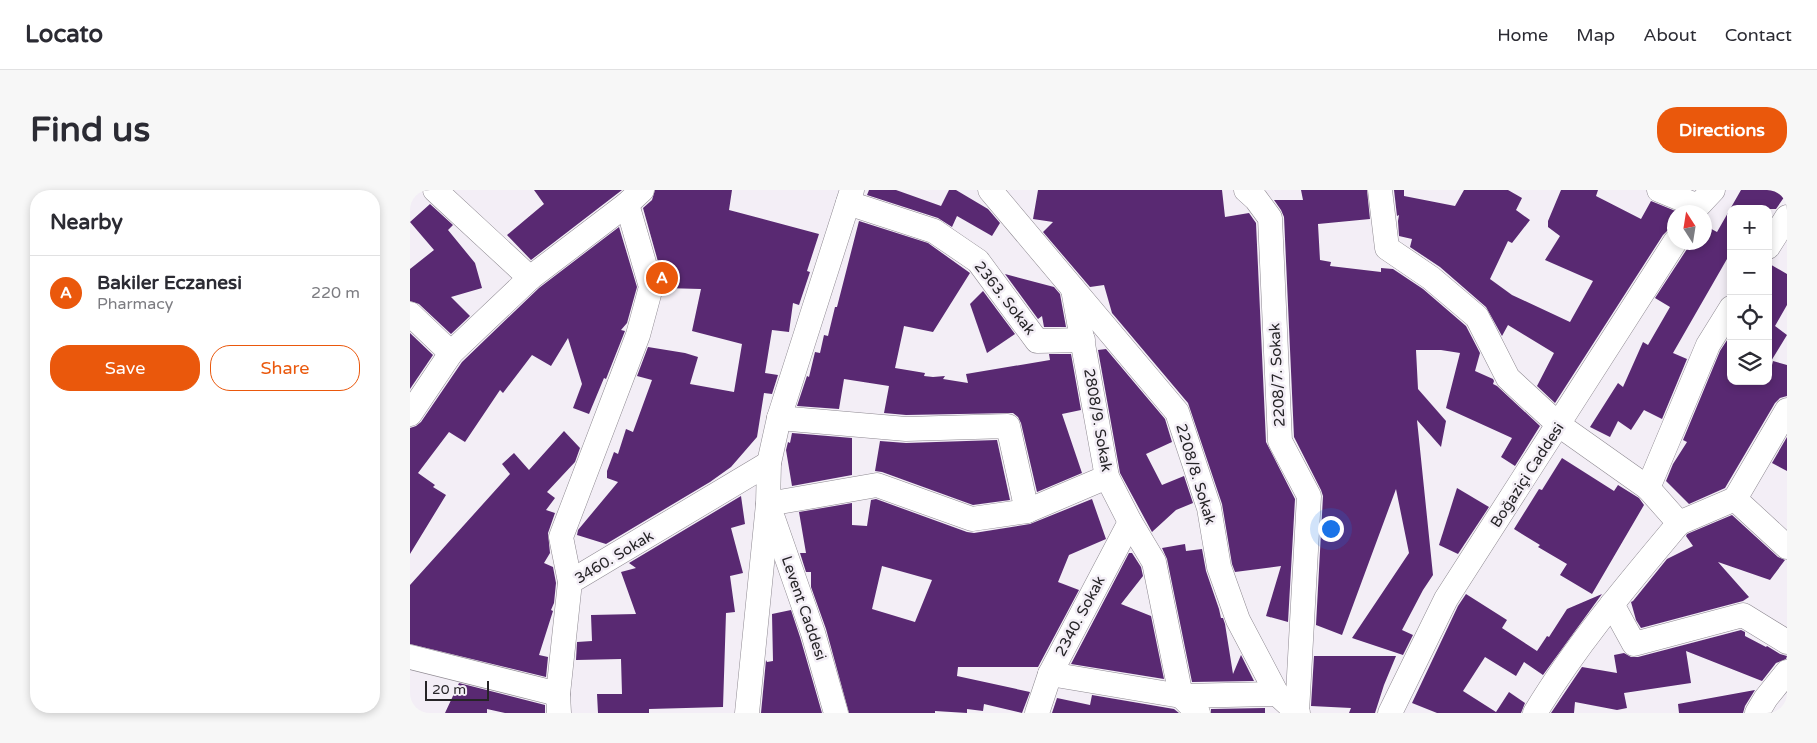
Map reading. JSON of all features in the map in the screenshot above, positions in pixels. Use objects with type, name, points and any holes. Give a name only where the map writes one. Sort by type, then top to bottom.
[{"type":"street","points":[[435,190],[530,278]]},
{"type":"street","name":"2208/8. Sokak","points":[[990,190],[1073,286],[1177,412],[1209,508],[1219,567],[1238,620],[1277,694],[1298,712]]},
{"type":"street","name":"2208/7. Sokak","points":[[1246,190],[1256,198],[1270,218],[1280,441],[1310,496],[1298,712]]},
{"type":"street","points":[[1380,190],[1386,248],[1431,278],[1477,317],[1508,378],[1559,425],[1648,488],[1679,523]]},
{"type":"street","points":[[1659,190],[1702,200]]},
{"type":"street","points":[[747,713],[768,504],[770,463],[779,418],[850,196]]},
{"type":"street","name":"2363. Sokak","points":[[850,196],[934,231],[978,261],[1037,341],[1083,340]]},
{"type":"street","points":[[410,414],[451,353],[530,278],[635,197],[651,287],[638,335],[561,537],[570,582]]},
{"type":"street","points":[[1772,241],[1787,217]]},
{"type":"street","name":"Boğaziçi Caddesi","points":[[1390,713],[1446,599],[1670,250]]},
{"type":"street","name":"2808/9. Sokak","points":[[1073,286],[1108,477],[1130,522],[1154,562],[1180,705]]},
{"type":"street","points":[[410,314],[451,353]]},
{"type":"street","points":[[1648,488],[1708,345],[1727,314]]},
{"type":"street","points":[[1535,713],[1612,604],[1679,523],[1735,499],[1787,410]]},
{"type":"street","points":[[779,418],[906,429],[1008,426],[1027,511]]},
{"type":"street","name":"3460. Sokak","points":[[558,703],[570,582],[770,463]]},
{"type":"street","points":[[768,504],[877,485],[972,519],[1027,511],[1108,477]]},
{"type":"street","points":[[1735,499],[1787,546]]},
{"type":"street","name":"Levent Caddesi","points":[[768,504],[813,633],[836,713]]},
{"type":"street","name":"2340. Sokak","points":[[1037,713],[1050,674],[1130,522]]},
{"type":"street","points":[[1612,604],[1634,644],[1743,615],[1787,642]]},
{"type":"street","points":[[410,657],[558,703]]},
{"type":"street","points":[[1757,713],[1766,698],[1787,672]]},
{"type":"street","points":[[1050,674],[1180,705],[1198,713]]},
{"type":"street","points":[[1180,705],[1277,694]]},
{"type":"building","points":[[534,190],[622,190],[531,260],[507,235],[544,204]]},
{"type":"building","points":[[655,190],[732,190],[729,210],[819,234],[807,271],[810,272],[799,305],[793,303],[789,332],[772,330],[765,373],[778,375],[772,394],[764,393],[757,437],[731,467],[710,482],[606,544],[577,535],[578,530],[618,482],[607,478],[607,471],[614,452],[618,454],[626,429],[633,432],[652,380],[637,376],[648,347],[698,357],[690,384],[734,392],[742,344],[692,331],[701,289],[664,288],[643,208],[652,200]]},
{"type":"building","points":[[869,190],[896,190],[941,206],[949,190],[956,190],[988,209],[1000,223],[992,236],[957,216],[952,227],[938,218],[867,195]]},
{"type":"building","points":[[1038,190],[1222,190],[1225,217],[1249,213],[1256,223],[1266,442],[1295,499],[1288,622],[1266,616],[1281,566],[1235,572],[1222,504],[1188,403],[1112,313],[1104,285],[1090,287],[1043,232],[1053,222],[1033,219]]},
{"type":"building","points":[[1301,190],[1367,190],[1370,219],[1318,224],[1320,260],[1331,262],[1330,266],[1381,272],[1381,268],[1393,269],[1423,289],[1466,326],[1480,353],[1475,371],[1493,379],[1493,384],[1540,426],[1515,466],[1501,457],[1512,438],[1446,408],[1460,353],[1441,350],[1416,350],[1418,389],[1446,421],[1441,447],[1417,420],[1433,575],[1402,630],[1413,635],[1403,655],[1352,638],[1409,553],[1396,489],[1342,635],[1316,625],[1323,496],[1294,437],[1284,217],[1274,200],[1303,200]]},
{"type":"building","points":[[1394,190],[1404,190],[1404,196],[1455,206],[1464,190],[1508,190],[1522,198],[1516,210],[1530,220],[1512,243],[1508,241],[1490,279],[1512,295],[1570,322],[1593,281],[1545,260],[1560,236],[1548,227],[1548,221],[1561,190],[1598,190],[1596,196],[1641,219],[1651,201],[1667,208],[1667,231],[1555,403],[1537,386],[1554,353],[1508,325],[1502,336],[1486,307],[1440,267],[1410,247],[1412,239],[1399,236],[1399,215],[1397,216]]},
{"type":"building","points":[[1741,190],[1787,190],[1787,193],[1776,209],[1772,209],[1772,205],[1732,205]]},
{"type":"building","points":[[430,204],[453,225],[448,230],[475,263],[482,288],[451,297],[470,316],[451,334],[419,304],[410,301],[410,269],[434,250],[410,222]]},
{"type":"building","points":[[1727,214],[1727,259],[1673,353],[1687,359],[1662,419],[1644,410],[1631,430],[1618,421],[1610,437],[1590,427],[1618,383],[1623,387],[1643,342],[1648,345],[1670,307],[1655,298],[1686,250],[1712,250],[1712,229],[1717,232]]},
{"type":"building","points":[[859,221],[928,243],[970,273],[933,332],[904,326],[895,368],[925,373],[924,376],[945,376],[943,379],[968,383],[966,374],[1050,360],[1049,354],[1071,354],[1081,410],[1062,414],[1082,473],[1037,492],[1021,423],[1013,413],[906,415],[884,413],[889,386],[844,379],[839,409],[797,406],[807,376],[809,377],[815,352],[820,353],[824,335],[828,336]]},
{"type":"building","points":[[619,227],[637,287],[627,323],[621,330],[625,331],[606,379],[604,378],[589,414],[573,408],[582,384],[568,338],[551,366],[532,355],[503,393],[500,390],[465,442],[449,432],[418,473],[435,485],[433,487],[446,495],[410,554],[410,428],[421,422],[462,362],[539,288]]},
{"type":"building","points":[[1772,265],[1787,274],[1787,305],[1775,326],[1787,335],[1772,359]]},
{"type":"building","points":[[1005,274],[1054,287],[1060,294],[1066,327],[1044,327],[1042,316],[1038,319]]},
{"type":"building","points":[[983,291],[1015,334],[987,353],[970,304]]},
{"type":"building","points":[[410,333],[433,355],[410,389]]},
{"type":"building","points":[[1727,340],[1727,385],[1772,385],[1773,361],[1787,365],[1787,396],[1780,398],[1775,403],[1725,488],[1689,504],[1666,481],[1673,464],[1687,442],[1683,440],[1720,351]]},
{"type":"building","points":[[1106,349],[1165,419],[1172,442],[1146,454],[1162,485],[1184,476],[1193,503],[1176,510],[1152,532],[1120,473],[1098,350]]},
{"type":"building","points":[[564,431],[580,448],[575,462],[547,492],[555,498],[546,510],[555,513],[548,533],[550,553],[544,563],[553,567],[556,583],[554,603],[551,610],[553,611],[539,655],[548,657],[546,677],[410,644],[410,585],[510,474],[502,464],[514,453],[529,470]]},
{"type":"building","points":[[792,433],[852,438],[852,475],[792,486],[786,450]]},
{"type":"building","points":[[1787,437],[1787,471],[1772,463]]},
{"type":"building","points":[[997,440],[1010,500],[973,505],[875,471],[880,441],[906,443]]},
{"type":"building","points":[[1562,458],[1614,491],[1618,485],[1639,498],[1644,505],[1592,594],[1560,575],[1567,564],[1538,547],[1540,545],[1514,529],[1539,489],[1542,490]]},
{"type":"building","points":[[1457,488],[1489,507],[1458,554],[1439,545]]},
{"type":"building","points":[[741,496],[745,524],[731,528],[743,573],[730,576],[735,612],[726,613],[723,707],[649,709],[649,713],[598,713],[597,694],[622,694],[621,659],[576,660],[577,642],[592,641],[591,615],[636,614],[621,572],[636,568],[629,563]]},
{"type":"building","points":[[876,499],[974,533],[1030,524],[1092,499],[1106,539],[1069,555],[1058,582],[1079,590],[1038,667],[958,667],[957,676],[1030,692],[1022,713],[984,704],[983,711],[967,709],[967,713],[935,711],[935,713],[849,713],[826,629],[811,587],[811,572],[806,572],[800,553],[806,553],[799,512],[852,503],[852,525],[867,526],[871,500]],"holes":[[[882,566],[932,580],[915,622],[872,609]]]},
{"type":"building","points":[[1732,515],[1778,557],[1785,560],[1770,580],[1718,562],[1749,597],[1743,601],[1641,628],[1636,620],[1631,602],[1667,559],[1693,546],[1686,536],[1687,534]]},
{"type":"building","points":[[1185,544],[1186,551],[1202,549],[1206,571],[1221,618],[1223,618],[1225,624],[1233,674],[1241,655],[1254,681],[1192,682],[1167,559],[1162,548]]},
{"type":"building","points":[[1129,553],[1132,553],[1141,567],[1143,576],[1121,604],[1151,616],[1164,679],[1071,664]]},
{"type":"building","points":[[1466,594],[1507,620],[1502,628],[1537,651],[1547,636],[1549,637],[1567,609],[1602,594],[1543,675],[1524,662],[1516,676],[1485,657],[1463,691],[1496,712],[1509,692],[1525,703],[1521,713],[1437,713],[1412,703],[1458,606]]},
{"type":"building","points":[[791,610],[822,713],[761,713],[766,660],[767,662],[773,661],[772,614]]},
{"type":"building","points":[[1741,630],[1745,632],[1745,636],[1787,656],[1786,659],[1776,663],[1762,681],[1686,651],[1691,683],[1624,693],[1627,708],[1617,710],[1575,702],[1574,713],[1551,713],[1582,667],[1617,673],[1614,655],[1624,653],[1631,657],[1638,657]]},
{"type":"building","points":[[1314,656],[1396,656],[1375,713],[1349,713],[1351,708],[1311,706]]},
{"type":"building","points":[[459,683],[545,705],[545,713],[505,713],[487,709],[487,713],[445,713]]},
{"type":"building","points":[[1755,690],[1743,713],[1679,713],[1678,704]]},
{"type":"building","points":[[1092,695],[1174,709],[1179,713],[1052,713],[1057,698],[1090,705]]},
{"type":"building","points":[[1265,708],[1265,713],[1211,713],[1211,709]]},
{"type":"place","name":"Bakiler Eczanesi","points":[[662,278]]}]
